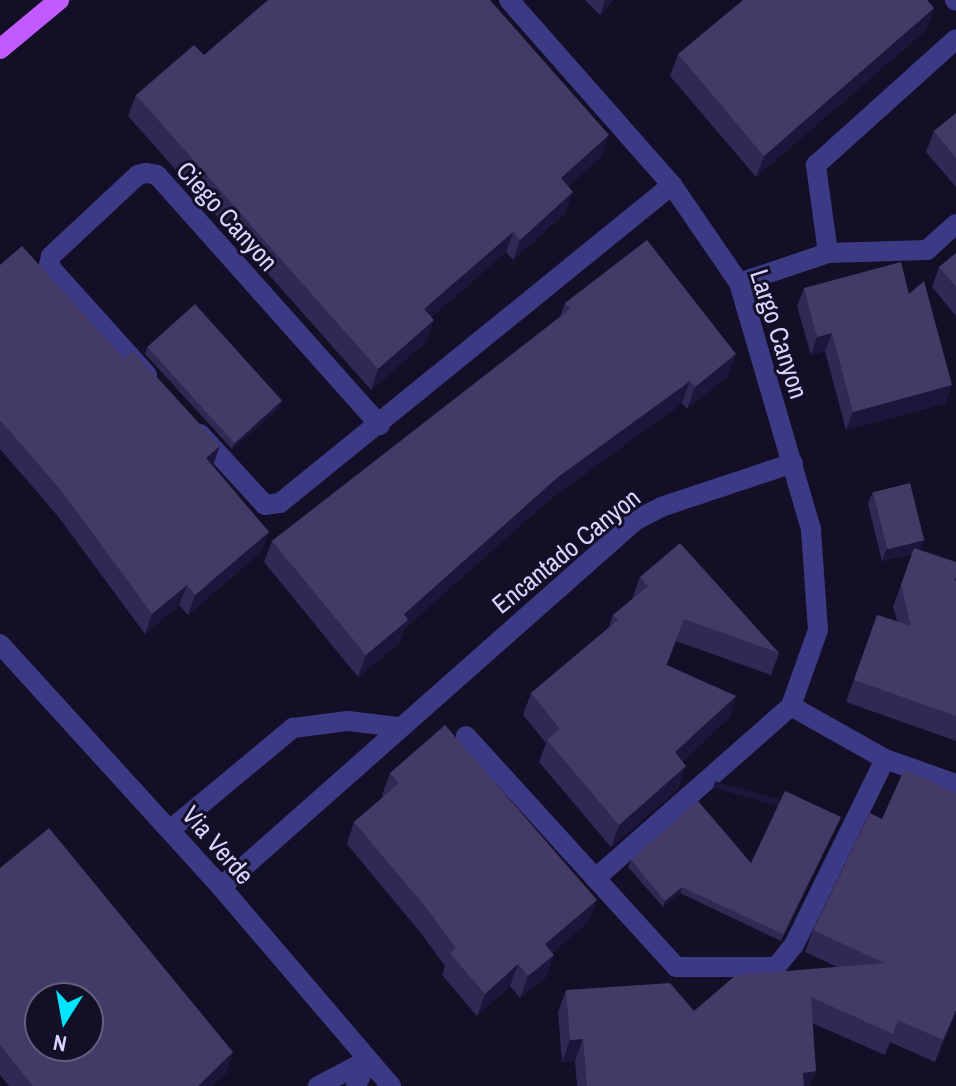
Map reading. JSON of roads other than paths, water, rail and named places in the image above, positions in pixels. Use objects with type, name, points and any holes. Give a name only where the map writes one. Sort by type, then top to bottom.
[{"type":"main road","points":[[0,49],[59,0]]},
{"type":"street","name":"Largo Canyon","points":[[509,0],[672,185],[739,283],[811,530],[818,630],[791,706],[595,879]]},
{"type":"street","points":[[828,253],[816,165],[956,39]]},
{"type":"street","name":"Ciego Canyon","points":[[159,388],[49,266],[51,256],[138,175],[146,173],[157,175],[380,425]]},
{"type":"street","points":[[191,423],[265,505],[274,506],[380,425],[672,185]]},
{"type":"street","points":[[739,283],[828,253],[927,250],[956,224]]},
{"type":"street","name":"Encantado Canyon","points":[[221,887],[398,727],[636,520],[661,507],[793,463]]},
{"type":"street","name":"Via Verde","points":[[0,644],[221,887],[391,1086]]},
{"type":"street","points":[[791,706],[885,759],[956,784]]},
{"type":"street","points":[[170,830],[293,728],[348,721],[398,727]]},
{"type":"street","points":[[466,736],[676,967],[776,967],[794,945],[885,759]]},
{"type":"street","points":[[318,1086],[368,1060]]},
{"type":"street","points":[[356,1086],[368,1060]]}]
